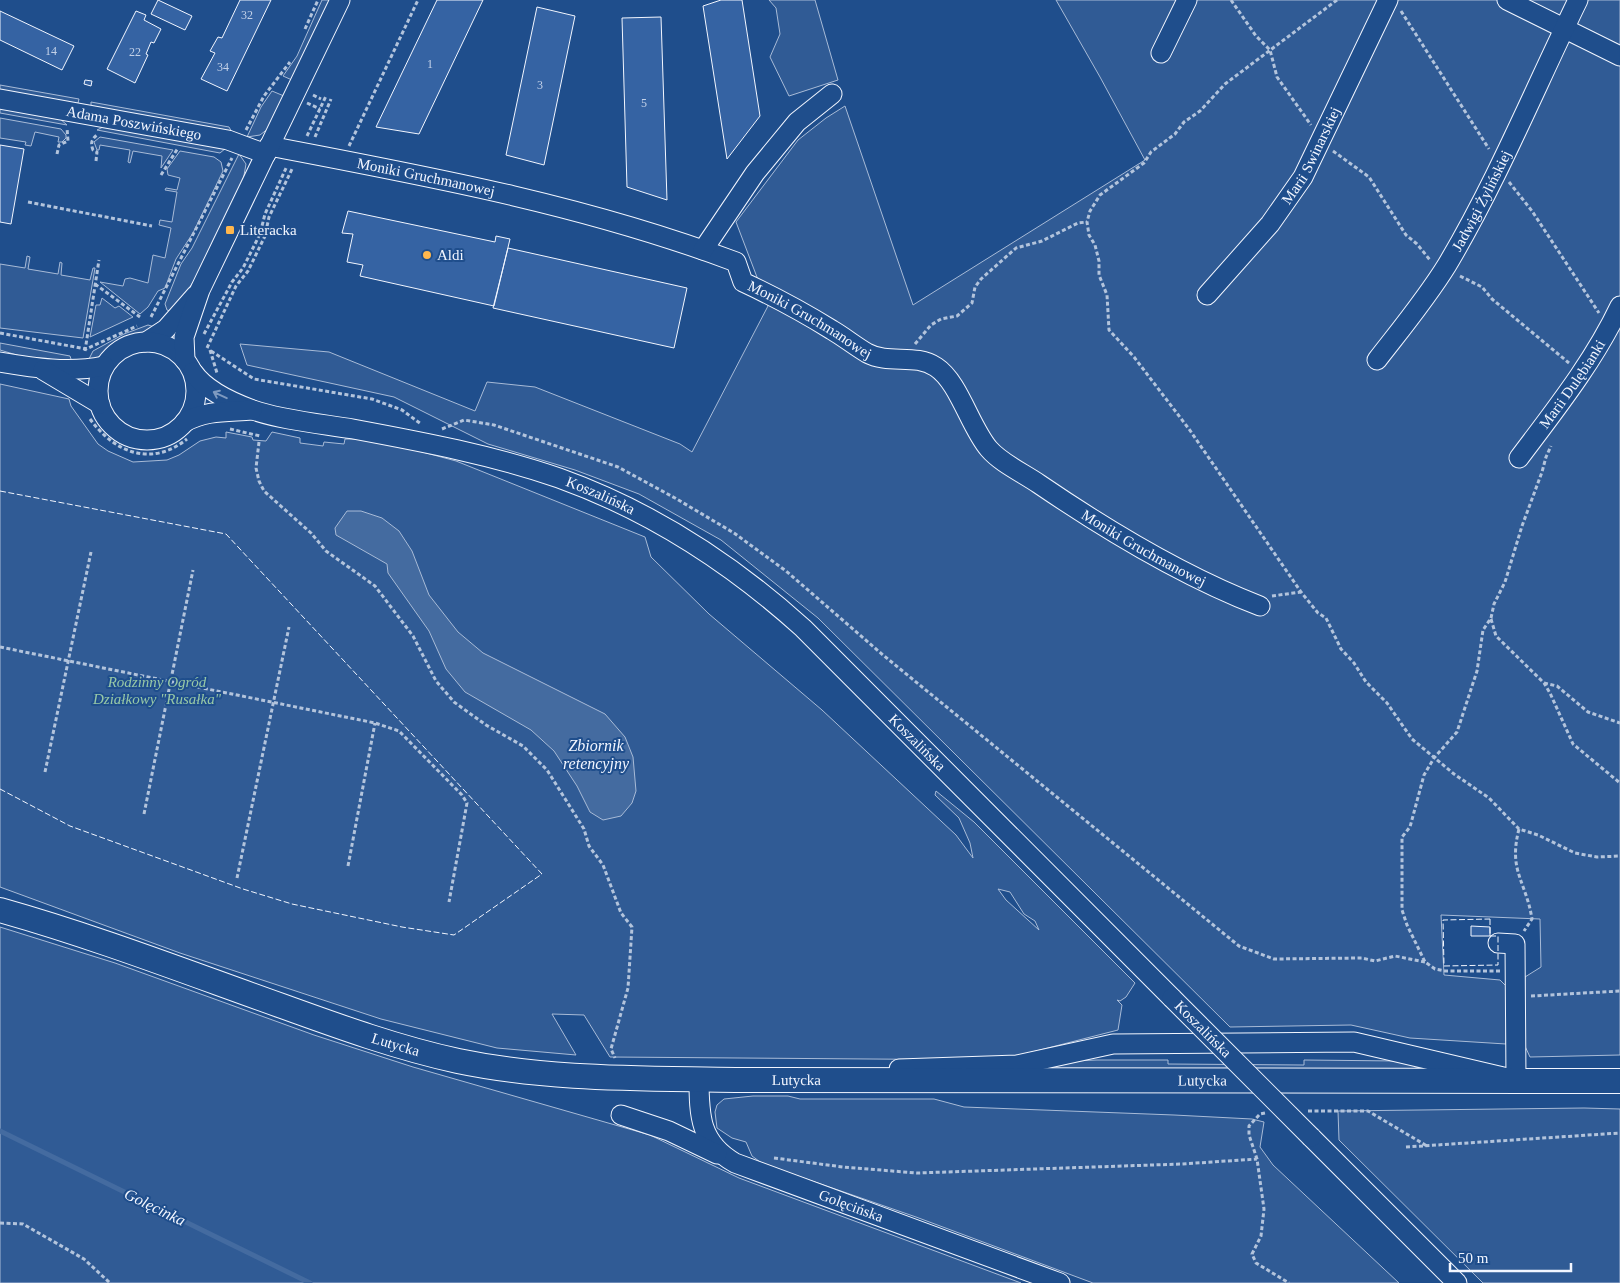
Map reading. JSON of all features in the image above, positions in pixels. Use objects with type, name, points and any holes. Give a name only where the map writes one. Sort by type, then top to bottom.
[{"type":"main road","name":"Lutycka","points":[[0,910],[58,927],[352,1030],[421,1052],[510,1070],[628,1078],[781,1080],[1620,1080]]},
{"type":"street","points":[[39,368],[94,411],[106,418],[119,430],[136,439],[156,439],[190,428],[197,390],[189,366],[184,337],[200,290],[340,0]]},
{"type":"street","points":[[1162,53],[1187,0]]},
{"type":"street","name":"Marii Swinarskiej","points":[[1207,295],[1270,224],[1302,177],[1388,0]]},
{"type":"street","points":[[1507,0],[1620,56]]},
{"type":"street","name":"Jadwigi Żylińskiej","points":[[1377,360],[1411,317],[1446,266],[1495,175],[1578,0]]},
{"type":"street","points":[[703,250],[755,173],[796,122],[832,94]]},
{"type":"street","name":"Adama Poszwińskiego","points":[[0,99],[228,140],[267,150]]},
{"type":"street","name":"Moniki Gruchmanowej","points":[[267,150],[501,191],[621,223],[736,262],[743,282],[808,315],[868,353],[891,360],[913,360],[936,367],[952,385],[968,416],[990,450],[1080,511],[1222,591],[1260,606]]},
{"type":"street","points":[[0,362],[39,368],[82,370],[104,366],[143,334],[166,328],[200,290]]},
{"type":"street","name":"Marii Dulębianki","points":[[1519,458],[1580,373],[1609,329],[1620,306]]},
{"type":"street","points":[[143,334],[174,350],[189,366]]},
{"type":"street","points":[[94,411],[104,366]]},
{"type":"street","name":"Koszalińska","points":[[189,366],[201,383],[214,392],[253,410]]},
{"type":"street","name":"Koszalińska","points":[[190,428],[198,414],[253,410],[451,448],[559,478],[646,515],[694,543],[748,581],[803,628],[1457,1283]]},
{"type":"street","points":[[0,902],[58,927]]},
{"type":"street","points":[[781,1080],[836,1069],[1017,1066],[1113,1044],[1354,1042],[1516,1080],[1515,971],[1507,943]]},
{"type":"street","name":"Golęcińska","points":[[699,1079],[703,1126],[708,1139],[723,1156],[747,1169],[1060,1283]]},
{"type":"street","points":[[621,1115],[669,1131],[723,1156]]},
{"type":"path","points":[[301,38],[318,0]]},
{"type":"path","points":[[348,150],[418,0]]},
{"type":"path","points":[[1231,0],[1256,36],[1270,50],[1277,77],[1302,115],[1330,148],[1368,177],[1406,235],[1417,244],[1428,259],[1446,266],[1464,280],[1482,287],[1492,299],[1580,373]]},
{"type":"path","points":[[1337,0],[1225,84],[1200,111],[1184,122],[1175,134],[1151,152],[1144,163],[1100,195],[1090,211],[1087,222],[1089,235],[1095,245],[1099,261],[1099,275],[1107,295],[1109,330],[1134,357],[1189,429],[1301,592],[1318,613],[1326,618],[1341,649],[1354,663],[1366,682],[1387,703],[1412,739],[1434,758],[1489,798],[1519,829],[1538,835],[1574,853],[1597,858],[1620,856]]},
{"type":"path","points":[[243,136],[264,96],[294,55]]},
{"type":"path","points":[[306,136],[326,96]]},
{"type":"path","points":[[315,141],[315,135],[328,102],[331,99]]},
{"type":"path","points":[[301,101],[320,109]]},
{"type":"path","points":[[57,154],[59,145],[68,141],[66,128]]},
{"type":"path","points":[[96,161],[97,152],[92,150],[91,145],[92,140],[98,133]]},
{"type":"path","points":[[161,175],[178,148]]},
{"type":"path","points":[[145,322],[155,311],[236,151]]},
{"type":"path","points":[[208,330],[256,243],[265,214],[288,164],[295,162],[300,164]]},
{"type":"path","points":[[207,348],[236,286],[248,271],[262,242],[269,217],[295,162]]},
{"type":"path","points":[[28,202],[152,226]]},
{"type":"path","points":[[891,360],[901,352],[912,347],[931,325],[941,318],[957,316],[972,303],[975,287],[981,279],[1016,248],[1042,241],[1078,223],[1087,222]]},
{"type":"path","points":[[86,349],[99,260]]},
{"type":"path","points":[[95,284],[140,317]]},
{"type":"path","points":[[2,333],[86,349],[143,334]]},
{"type":"path","points":[[199,344],[254,379],[372,399],[402,410],[426,428]]},
{"type":"path","points":[[211,351],[218,380]]},
{"type":"path","points":[[94,411],[108,440],[134,453],[146,454],[165,451],[181,444],[190,428]]},
{"type":"path","points":[[435,428],[443,429],[464,420],[494,425],[618,467],[734,533],[786,571],[883,655],[1239,946],[1274,959],[1362,958],[1375,961],[1395,956],[1425,962],[1435,969],[1445,971],[1515,971]]},
{"type":"path","points":[[221,428],[260,436]]},
{"type":"path","points":[[259,442],[256,468],[264,491],[311,533],[326,551],[375,586],[413,636],[436,681],[454,702],[523,746],[547,770],[584,829],[589,846],[603,865],[621,913],[632,927],[628,988],[610,1050],[628,1078]]},
{"type":"path","points":[[1425,962],[1407,925],[1401,896],[1402,837],[1410,827],[1424,775],[1434,758],[1457,732],[1477,671],[1483,630],[1491,618],[1494,604],[1509,571],[1546,457],[1553,443]]},
{"type":"path","points":[[45,772],[91,552]]},
{"type":"path","points":[[144,814],[194,570]]},
{"type":"path","points":[[1491,618],[1496,636],[1544,683],[1564,721],[1573,744],[1620,783]]},
{"type":"path","points":[[237,878],[289,628]]},
{"type":"path","points":[[0,646],[376,723],[399,731],[462,795],[467,804],[449,902]]},
{"type":"path","points":[[1544,683],[1557,686],[1588,712],[1620,723]]},
{"type":"path","points":[[348,866],[376,723]]},
{"type":"path","points":[[1507,943],[1532,919],[1530,904],[1515,868],[1516,840],[1519,829]]},
{"type":"path","points":[[1516,997],[1620,991]]},
{"type":"path","points":[[1298,1112],[1368,1111],[1427,1146]]},
{"type":"path","points":[[1270,1113],[1260,1114],[1249,1126],[1249,1136],[1257,1158],[1264,1209],[1261,1236],[1252,1254],[1256,1264],[1289,1283]]},
{"type":"path","points":[[1406,1147],[1620,1133]]},
{"type":"path","points":[[772,1158],[843,1167],[916,1173],[1182,1164],[1257,1158]]},
{"type":"path","points":[[0,1223],[23,1224],[84,1259],[110,1283]]},
{"type":"shaded area","points":[[322,0],[330,0],[292,80],[283,76],[297,56]]},
{"type":"shaded area","points":[[769,0],[815,0],[838,80],[789,96],[770,57],[780,34],[776,8]]},
{"type":"shaded area","points":[[1056,0],[1620,0],[1620,1055],[1530,1057],[1524,1044],[1525,977],[1541,967],[1540,919],[1441,915],[1444,975],[1500,980],[1507,987],[1506,1044],[1410,1038],[1351,1025],[1230,1027],[818,618],[721,540],[639,494],[575,470],[488,444],[394,397],[247,365],[240,344],[329,352],[475,411],[487,382],[535,387],[680,444],[692,452],[768,306],[736,222],[798,140],[826,118],[845,106],[913,305],[1145,160]]},
{"type":"shaded area","points":[[0,85],[79,99],[75,105],[0,92]]},
{"type":"shaded area","points":[[272,91],[284,96],[269,128],[260,135],[247,137],[261,107]]},
{"type":"shaded area","points":[[91,102],[229,127],[233,134],[91,106]]},
{"type":"shaded area","points":[[0,106],[59,118],[67,125],[0,113]]},
{"type":"shaded area","points":[[0,118],[61,129],[66,138],[62,142],[58,142],[59,137],[35,132],[31,146],[25,145],[26,142],[0,138]]},
{"type":"shaded area","points":[[103,127],[226,148],[220,153],[97,130]]},
{"type":"shaded area","points":[[100,137],[173,150],[161,168],[162,156],[133,151],[130,163],[128,162],[130,150],[100,145],[99,150],[97,150],[94,142]]},
{"type":"shaded area","points":[[180,151],[214,157],[221,162],[223,171],[193,233],[176,259],[165,288],[158,291],[148,307],[140,314],[100,282],[123,286],[125,279],[130,278],[148,283],[153,255],[165,258],[171,228],[159,225],[160,220],[172,222],[177,192],[165,190],[166,188],[177,190],[180,178],[168,175],[167,169]]},
{"type":"shaded area","points":[[239,154],[246,164],[243,181],[196,278],[172,312],[167,310],[165,304],[181,264],[192,248]]},
{"type":"shaded area","points":[[27,256],[30,257],[28,269],[58,274],[60,262],[62,263],[61,275],[90,280],[93,268],[95,268],[83,338],[0,328],[0,264],[25,268]]},
{"type":"shaded area","points":[[102,298],[115,308],[119,306],[133,317],[90,337],[96,305],[100,305]]},
{"type":"shaded area","points":[[148,325],[158,328],[144,336],[123,342],[100,359],[87,363],[93,351],[124,334]]},
{"type":"shaded area","points":[[0,343],[70,356],[72,362],[20,356],[0,350]]},
{"type":"shaded area","points":[[0,384],[69,399],[71,406],[98,444],[108,451],[133,462],[167,460],[179,455],[200,441],[216,437],[226,438],[226,432],[252,437],[253,440],[266,441],[272,432],[300,438],[300,443],[323,446],[324,442],[344,444],[345,439],[374,439],[456,461],[645,537],[651,557],[709,614],[822,710],[956,835],[973,858],[970,843],[959,818],[935,795],[936,791],[974,822],[1135,983],[1126,997],[1120,1001],[1117,1000],[1122,1005],[1118,1030],[1001,1060],[610,1057],[584,1015],[552,1014],[576,1055],[497,1048],[381,1019],[180,953],[0,887]],"holes":[[[998,889],[1010,892],[1024,914],[1035,921],[1039,930],[1006,900]]]},
{"type":"shaded area","points":[[0,927],[115,963],[314,1035],[413,1067],[650,1135],[739,1178],[1021,1283],[0,1283]]},
{"type":"shaded area","points":[[1168,1060],[1168,1064],[1304,1065],[1304,1060],[1399,1061],[1424,1066],[1404,1071],[1044,1071],[1043,1067],[1073,1061]]},
{"type":"shaded area","points":[[753,1096],[788,1096],[800,1099],[934,1099],[964,1107],[1174,1115],[1252,1119],[1264,1122],[1260,1147],[1273,1165],[1399,1283],[1093,1283],[916,1217],[763,1164],[752,1156],[746,1142],[732,1138],[717,1128],[715,1112],[717,1105],[724,1099]]},
{"type":"shaded area","points":[[1620,1109],[1620,1283],[1483,1283],[1339,1140],[1338,1111]]},
{"type":"water","name":"Zbiornik retencyjny","points":[[347,511],[361,511],[382,518],[399,531],[412,551],[429,595],[458,632],[483,653],[605,714],[625,737],[633,757],[636,791],[632,803],[621,816],[603,820],[590,812],[577,786],[554,751],[531,730],[465,692],[446,669],[429,631],[388,573],[387,564],[336,535],[335,528]]},
{"type":"building","points":[[158,0],[192,16],[185,30],[151,14]]},
{"type":"building","points":[[240,0],[271,0],[227,91],[201,79],[215,53],[210,51],[218,37],[222,38]]},
{"type":"building","points":[[437,0],[483,0],[419,134],[376,127]]},
{"type":"building","points":[[721,0],[742,0],[760,116],[727,159],[703,6]]},
{"type":"building","points":[[537,7],[575,16],[544,165],[506,155]]},
{"type":"building","points":[[0,11],[74,46],[62,70],[0,40]]},
{"type":"building","points":[[136,11],[146,15],[144,20],[161,29],[154,43],[151,42],[146,54],[148,55],[135,83],[107,69]]},
{"type":"building","points":[[661,17],[667,200],[627,187],[622,18]]},
{"type":"building","points":[[85,80],[92,81],[91,86],[84,84]]},
{"type":"building","points":[[0,145],[24,149],[11,224],[0,222]]},
{"type":"building","name":"Aldi","points":[[348,211],[495,242],[496,236],[510,239],[494,306],[360,276],[363,265],[347,262],[353,234],[342,233]]},
{"type":"building","points":[[508,248],[687,288],[674,348],[493,308]]},
{"type":"building","points":[[1471,926],[1490,927],[1490,936],[1471,936]]},
{"type":"waterway","name":"Golęcinka","points":[[0,1131],[310,1283]]},
{"type":"fence","points":[[0,491],[226,534],[542,874],[454,935],[402,927],[292,904],[243,889],[70,826],[0,789]]},
{"type":"fence","points":[[1490,919],[1490,936],[1498,936],[1498,965],[1444,966],[1443,920],[1490,919]]},
{"type":"place","name":"Literacka","points":[[230,230]]},
{"type":"place","name":"Aldi","points":[[427,255]]},
{"type":"park label","name":"Rodzinny Ogród Działkowy \"Rusałka\"","points":[[157,690]]}]
